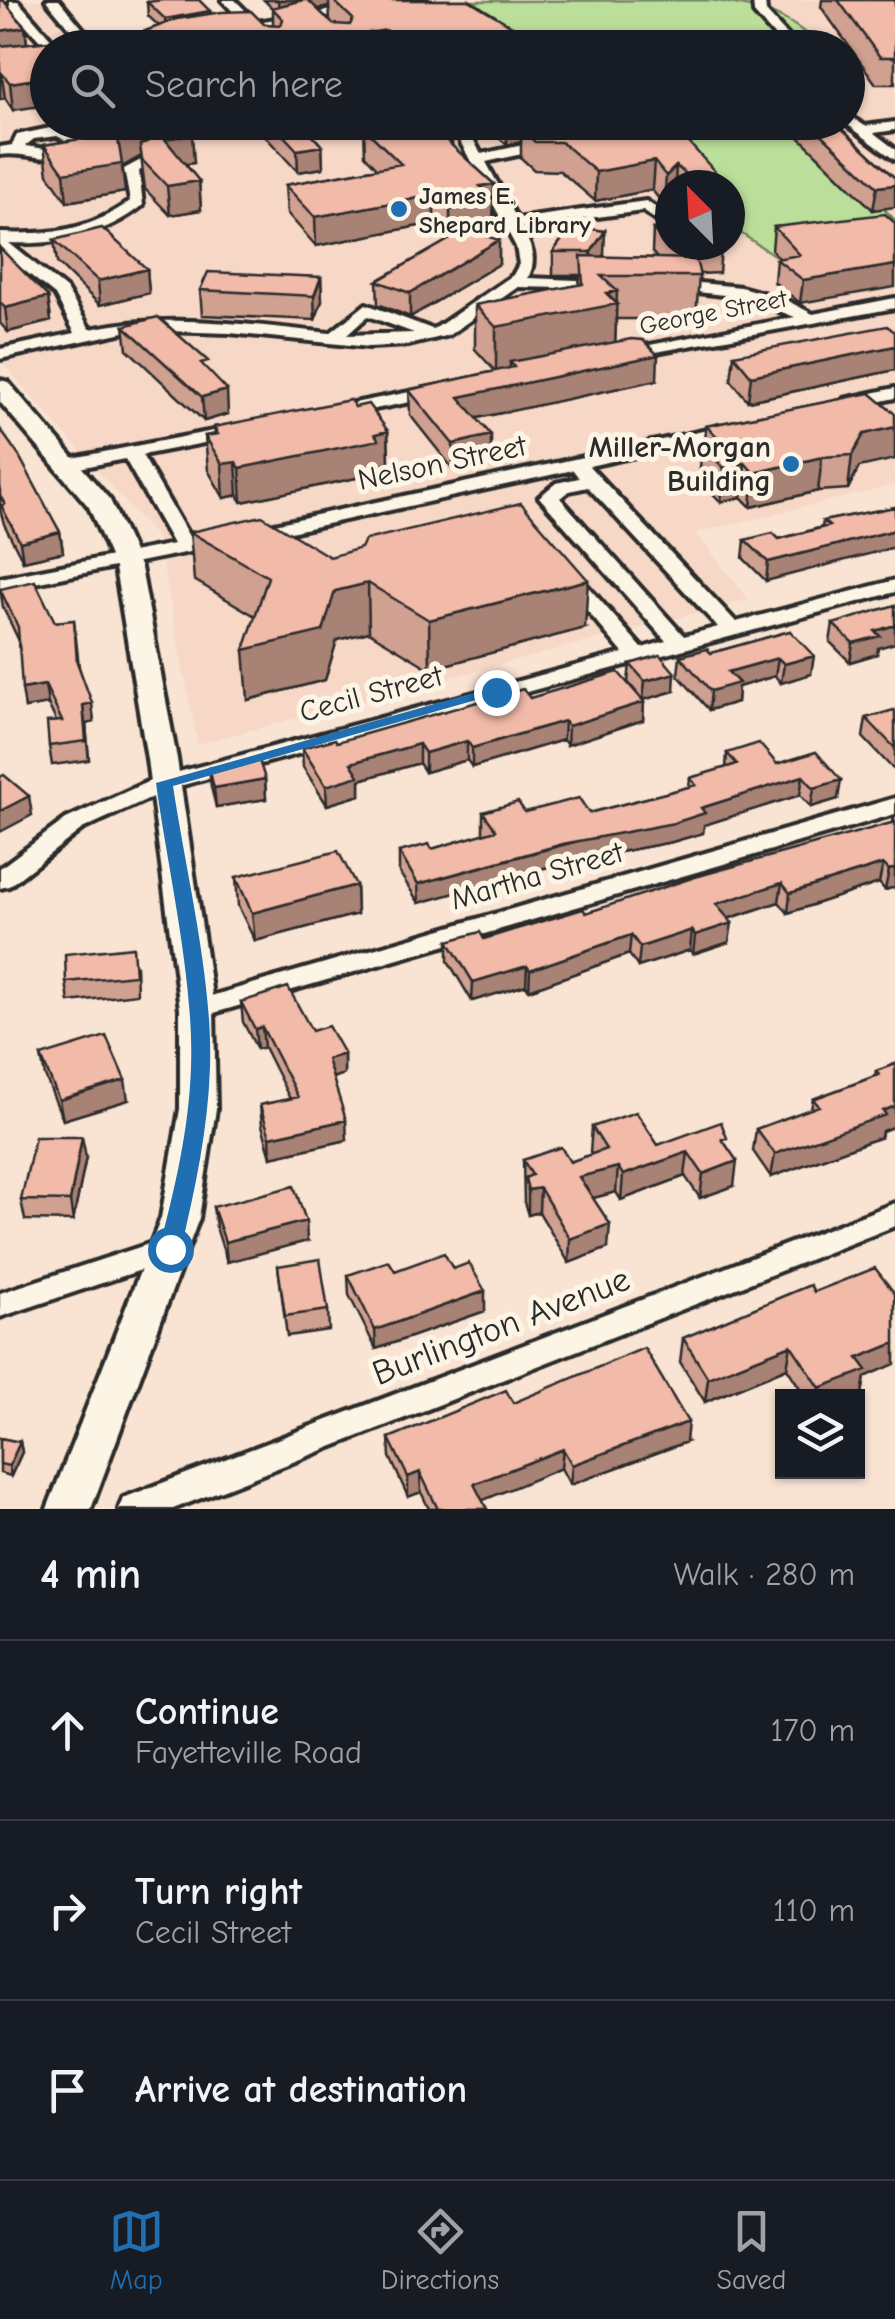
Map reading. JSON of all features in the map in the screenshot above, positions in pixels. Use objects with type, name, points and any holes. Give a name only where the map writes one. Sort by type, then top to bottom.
[{"type":"main road","points":[[0,387],[100,505],[125,560],[164,783],[197,1009],[201,1065],[196,1126],[180,1218],[69,1509]]},
{"type":"street","points":[[52,0],[78,30]]},
{"type":"street","points":[[228,0],[257,30]]},
{"type":"street","points":[[225,30],[420,0]]},
{"type":"street","points":[[759,0],[760,13],[776,30]]},
{"type":"street","points":[[14,4],[37,30]]},
{"type":"street","points":[[312,16],[327,30]]},
{"type":"street","points":[[865,130],[895,126]]},
{"type":"street","points":[[865,132],[895,156]]},
{"type":"street","points":[[0,241],[57,239],[116,220],[138,202],[130,170],[161,156],[155,140]]},
{"type":"street","points":[[0,354],[83,332],[132,325],[369,342],[443,331],[515,282],[527,264],[512,224],[467,140]]},
{"type":"street","points":[[479,159],[565,140]]},
{"type":"street","points":[[0,151],[17,148]]},
{"type":"street","points":[[512,224],[646,206],[655,213]]},
{"type":"street","points":[[0,241],[75,306],[83,332]]},
{"type":"street","points":[[515,282],[618,286]]},
{"type":"street","points":[[650,286],[694,284],[786,306],[809,318]]},
{"type":"street","name":"George Street","points":[[599,360],[895,303]]},
{"type":"street","points":[[335,338],[366,309],[430,334]]},
{"type":"street","points":[[326,414],[462,387]]},
{"type":"street","points":[[838,406],[895,394]]},
{"type":"street","name":"Nelson Street","points":[[0,584],[494,491],[576,464],[765,422]]},
{"type":"street","points":[[69,464],[248,429]]},
{"type":"street","points":[[130,452],[184,548]]},
{"type":"street","points":[[576,464],[730,629]]},
{"type":"street","points":[[592,481],[563,487],[549,497],[679,643]]},
{"type":"street","points":[[550,554],[636,654]]},
{"type":"street","name":"Cecil Street","points":[[0,880],[74,824],[164,783],[895,586]]},
{"type":"street","name":"Martha Street","points":[[197,1009],[895,806]]},
{"type":"street","name":"Burlington Avenue","points":[[135,1509],[895,1214]]},
{"type":"street","points":[[0,1306],[170,1249]]},
{"type":"shaded area","points":[[0,0],[46,0],[67,30],[30,30],[30,140],[865,140],[865,30],[223,30],[411,0],[895,0],[895,485],[695,533],[749,599],[198,744],[158,539],[0,360]]},
{"type":"green space","points":[[711,0],[771,13],[801,30],[507,30],[474,1]]},
{"type":"green space","points":[[634,140],[807,140],[895,204],[884,209],[895,220],[882,236],[780,259],[745,236],[745,170],[655,170],[655,194],[625,157]]},
{"type":"building","points":[[3,0],[25,27],[0,31]]},
{"type":"building","points":[[199,0],[210,11],[165,19],[147,2]]},
{"type":"building","points":[[308,0],[333,24],[350,25],[353,19],[333,0],[469,0],[512,26],[488,30],[148,30],[177,19],[222,12],[251,11],[264,24],[281,25],[283,19],[272,8]]},
{"type":"building","points":[[838,0],[895,0],[895,57],[880,57],[865,37],[865,30],[860,30]]},
{"type":"building","points":[[30,43],[30,80],[10,83],[0,71],[0,46]]},
{"type":"building","points":[[118,140],[122,164],[64,173],[44,145]]},
{"type":"building","points":[[166,140],[199,181],[167,186],[142,160],[140,145]]},
{"type":"building","points":[[288,140],[316,140],[322,146],[297,150]]},
{"type":"building","points":[[376,140],[446,140],[494,184],[480,186],[493,198],[450,210],[434,195],[315,217],[285,185],[401,164]]},
{"type":"building","points":[[533,140],[686,140],[713,170],[681,170],[676,166],[661,170],[654,161],[596,172],[561,142]]},
{"type":"building","points":[[828,140],[854,140],[895,178],[895,185],[877,187]]},
{"type":"building","points":[[885,214],[895,223],[895,265],[803,280],[776,259],[800,255],[774,227]]},
{"type":"building","points":[[572,226],[605,231],[591,252],[553,252]]},
{"type":"building","points":[[102,228],[147,269],[98,281],[54,240]]},
{"type":"building","points":[[466,230],[499,240],[410,293],[377,281]]},
{"type":"building","points":[[0,248],[48,297],[5,308],[0,302]]},
{"type":"building","points":[[581,256],[696,260],[700,276],[601,276],[617,291],[606,293],[617,304],[496,327],[475,305],[583,284]]},
{"type":"building","points":[[208,272],[321,277],[314,296],[200,290]]},
{"type":"building","points":[[158,317],[208,361],[201,363],[227,390],[202,397],[124,326]]},
{"type":"building","points":[[887,326],[895,332],[895,346],[751,376],[734,355]]},
{"type":"building","points":[[643,340],[658,355],[459,397],[491,435],[453,444],[409,390],[514,367],[510,362]]},
{"type":"building","points":[[870,393],[895,414],[895,427],[864,434],[852,455],[822,457],[754,473],[745,463],[724,468],[702,446],[722,441],[706,426]]},
{"type":"building","points":[[350,400],[355,407],[368,404],[388,431],[375,434],[379,440],[240,468],[236,462],[222,464],[205,436],[218,434],[214,427]]},
{"type":"building","points":[[0,429],[60,532],[20,542],[1,505],[5,504],[0,496]]},
{"type":"building","points":[[521,503],[588,580],[429,620],[368,583],[335,591],[323,631],[244,650],[268,577],[190,532],[262,516],[330,557],[361,548],[365,540]]},
{"type":"building","points":[[895,507],[895,530],[768,562],[745,540],[773,533],[779,539],[829,526],[823,521]]},
{"type":"building","points":[[35,581],[55,622],[74,620],[77,662],[92,703],[83,705],[86,741],[49,746],[47,722],[62,721],[45,685],[22,689],[18,627],[0,589]]},
{"type":"building","points":[[895,605],[895,625],[875,631],[880,636],[853,643],[833,624]]},
{"type":"building","points":[[790,631],[814,656],[784,664],[778,658],[728,672],[739,683],[711,691],[680,656],[707,649],[711,653]]},
{"type":"building","points":[[660,655],[675,673],[645,681],[630,664]]},
{"type":"building","points":[[618,672],[644,702],[568,726],[564,721],[472,748],[467,741],[425,753],[419,744],[351,763],[359,776],[326,786],[302,748],[335,739],[337,742],[523,689],[530,698]]},
{"type":"building","points":[[895,711],[895,748],[866,718]]},
{"type":"building","points":[[759,743],[777,764],[816,752],[841,780],[814,788],[803,776],[701,808],[705,813],[674,823],[563,844],[418,884],[399,852],[429,844],[432,849],[496,830],[483,812],[518,802],[525,812],[579,798],[589,813],[696,785],[690,778],[737,764],[727,753]]},
{"type":"building","points":[[259,760],[265,779],[214,788],[209,768]]},
{"type":"building","points":[[4,775],[29,796],[0,811],[0,777]]},
{"type":"building","points":[[895,822],[895,868],[889,870],[883,864],[790,893],[782,883],[716,904],[732,923],[695,935],[692,930],[640,947],[631,935],[530,970],[527,966],[473,982],[448,941],[480,932],[484,939],[583,909],[586,913],[695,877]]},
{"type":"building","points":[[338,851],[356,885],[252,913],[236,877]]},
{"type":"building","points":[[133,947],[135,975],[66,982],[65,954]]},
{"type":"building","points":[[288,987],[312,1031],[328,1026],[344,1054],[327,1059],[346,1120],[270,1137],[260,1105],[298,1097],[262,1027],[255,1029],[241,1002]]},
{"type":"building","points":[[106,1036],[125,1080],[59,1100],[41,1056]]},
{"type":"building","points":[[895,1064],[895,1106],[883,1111],[886,1115],[775,1154],[756,1129],[819,1106],[813,1099],[879,1075],[876,1071]]},
{"type":"building","points":[[636,1112],[658,1145],[721,1122],[727,1138],[722,1139],[737,1161],[703,1174],[688,1152],[623,1175],[618,1167],[579,1177],[610,1224],[570,1239],[540,1188],[528,1190],[525,1178],[532,1175],[523,1160],[561,1147],[570,1162],[606,1149],[592,1127]]},
{"type":"building","points":[[35,1137],[82,1137],[70,1201],[21,1200]]},
{"type":"building","points":[[294,1186],[306,1221],[225,1242],[213,1207]]},
{"type":"building","points":[[444,1253],[453,1269],[469,1263],[485,1291],[375,1330],[348,1275],[389,1261],[395,1271]]},
{"type":"building","points":[[320,1259],[328,1310],[285,1316],[278,1266]]},
{"type":"building","points":[[875,1268],[895,1294],[895,1343],[858,1358],[867,1370],[820,1388],[791,1345],[708,1378],[683,1338],[810,1285],[814,1292]]},
{"type":"building","points":[[644,1348],[688,1422],[572,1465],[563,1449],[474,1484],[487,1509],[438,1509],[420,1472],[408,1477],[389,1438],[506,1390],[513,1403]]},
{"type":"building","points":[[0,1438],[20,1442],[9,1466],[0,1464]]},
{"type":"place","name":"James E. Shepard Library","points":[[399,209]]},
{"type":"place","name":"Miller-Morgan Building","points":[[791,464]]},
{"type":"route","points":[[170,1249],[192,1162],[201,1065],[197,1009],[164,783],[496,692]]}]
